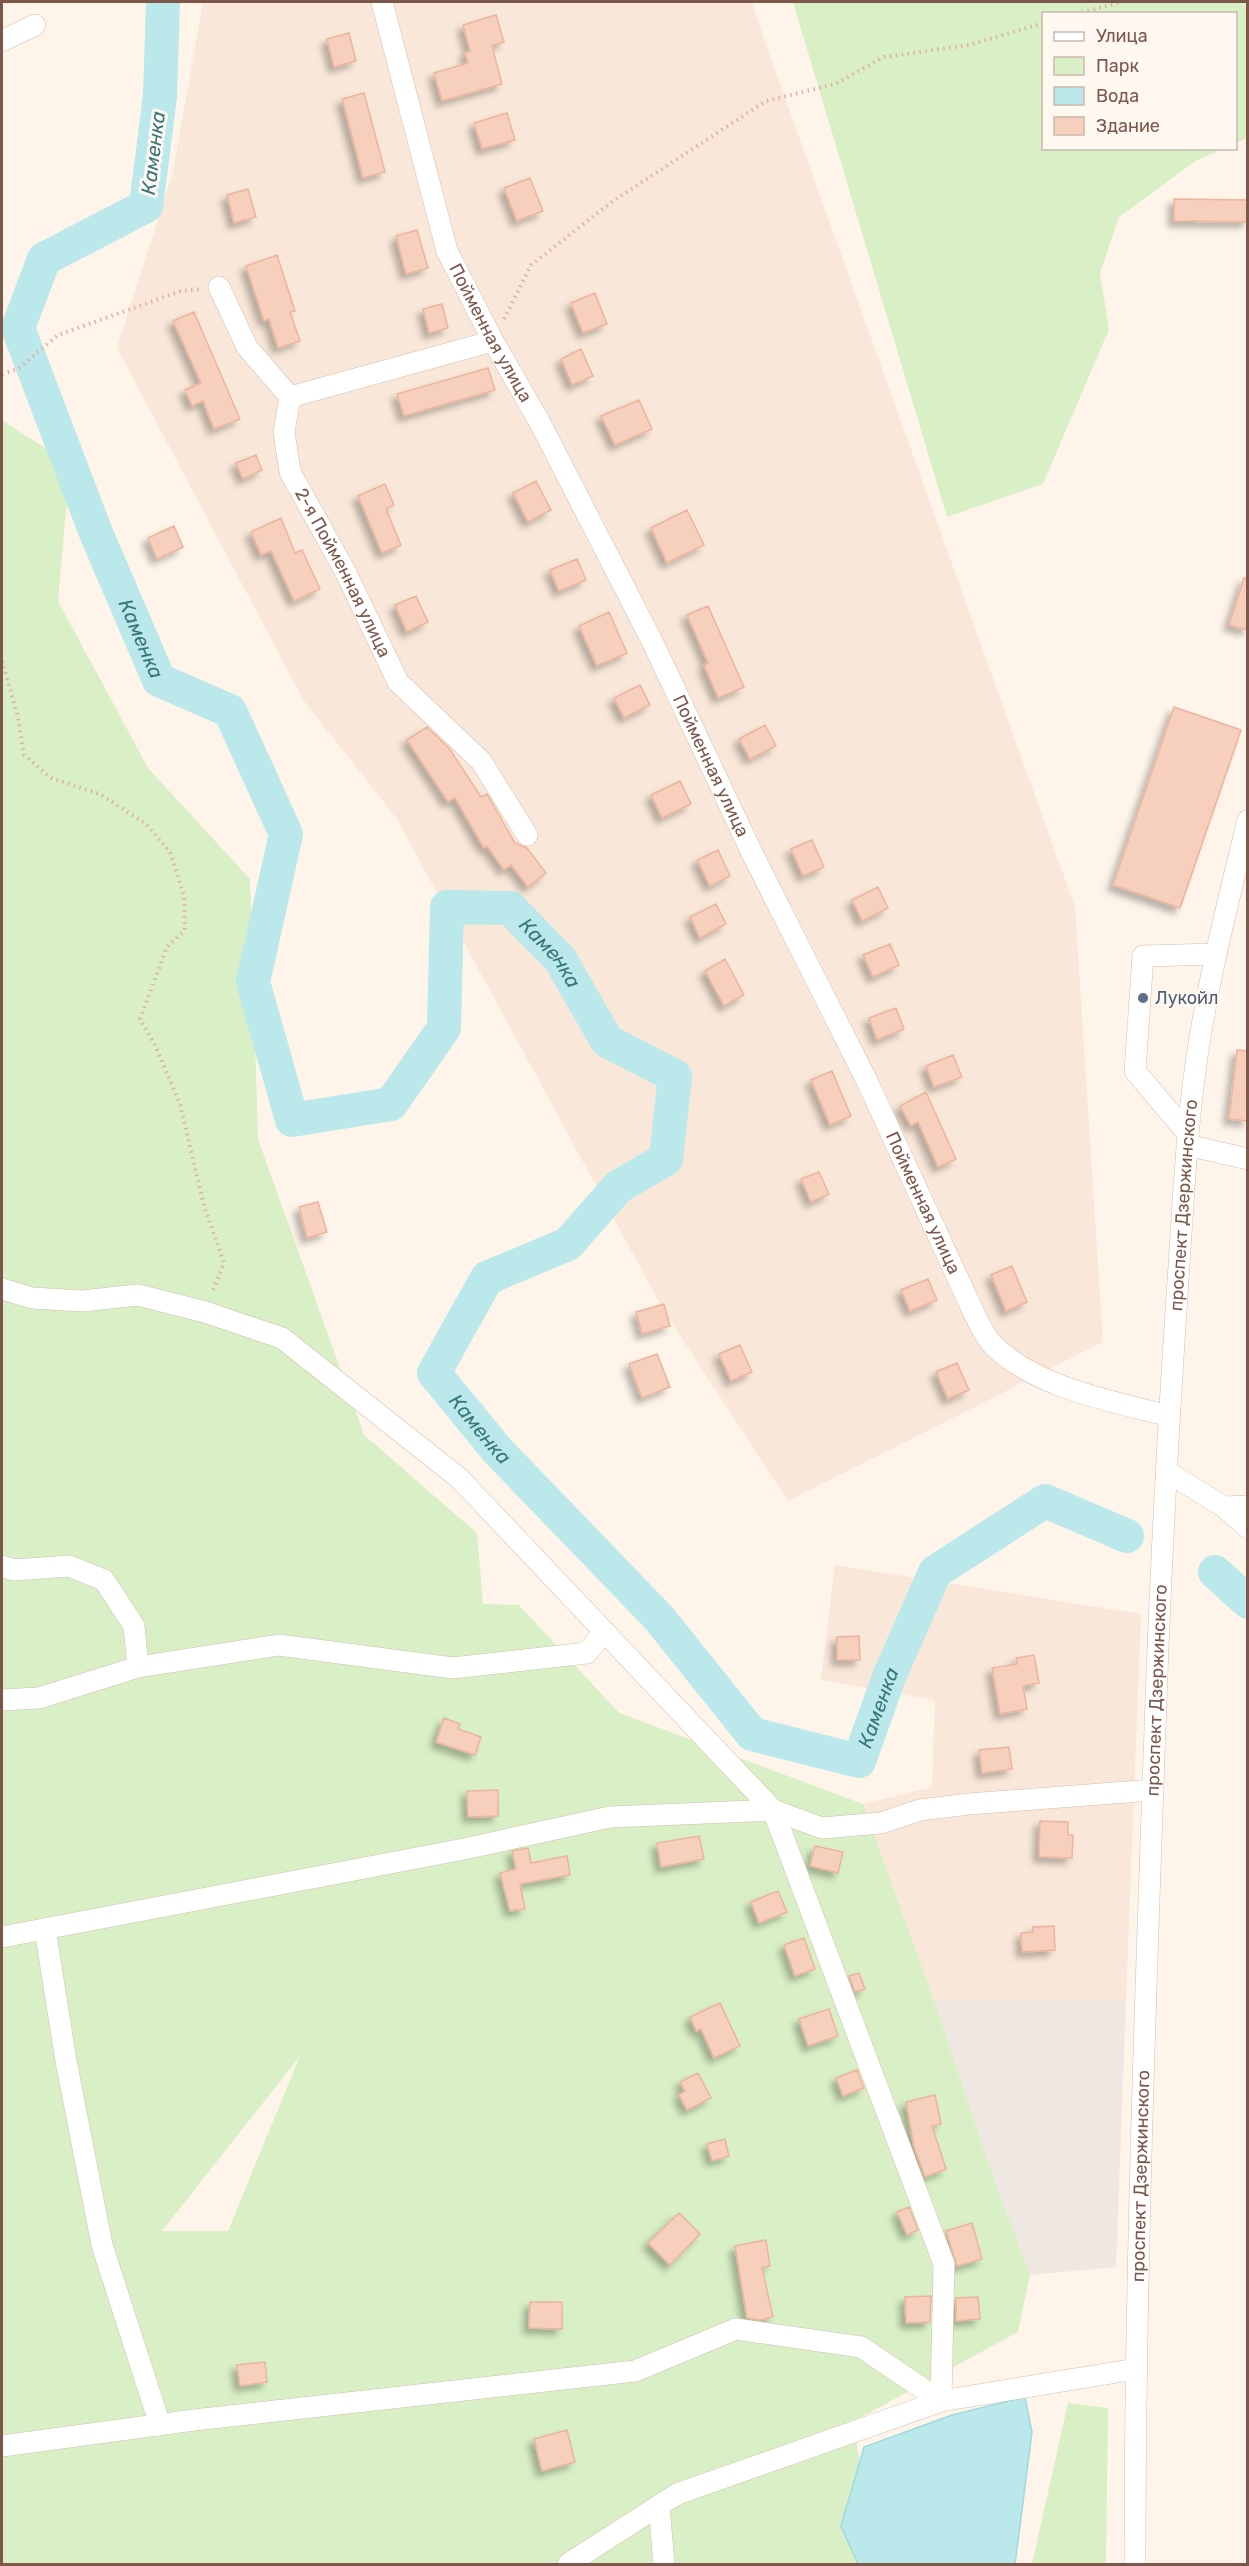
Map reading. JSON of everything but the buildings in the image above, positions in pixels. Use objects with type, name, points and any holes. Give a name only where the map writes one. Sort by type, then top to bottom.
[{"type":"street","name":"Пойменная улица","points":[[382,2],[447,251],[493,341],[539,421],[652,641],[753,855],[867,1081],[972,1310],[991,1344],[1013,1362],[1047,1380],[1169,1416]]},
{"type":"street","points":[[2,41],[34,25]]},
{"type":"street","points":[[219,286],[247,347],[290,397],[493,341]]},
{"type":"street","name":"2-я Пойменная улица","points":[[290,397],[284,432],[290,472],[345,571],[398,682],[460,739],[480,761],[527,835]]},
{"type":"street","name":"проспект Дзержинского","points":[[1135,2565],[1136,2369],[1153,1790],[1169,1416],[1194,1076],[1215,954],[1248,820]]},
{"type":"street","points":[[1215,954],[1143,956],[1135,1071],[1188,1139],[1248,1159]]},
{"type":"street","points":[[2,1289],[32,1298],[82,1301],[138,1295],[205,1312],[282,1338],[459,1478],[773,1810],[944,2264],[941,2401]]},
{"type":"street","points":[[1166,1471],[1224,1507],[1248,1528]]},
{"type":"street","points":[[1224,1507],[1248,1506]]},
{"type":"street","points":[[2,1566],[14,1570],[69,1566],[104,1580],[134,1626],[138,1667]]},
{"type":"street","points":[[2,1700],[39,1698],[138,1667],[279,1645],[453,1668],[587,1653],[604,1631]]},
{"type":"street","points":[[2,1937],[464,1849],[610,1817],[773,1810],[822,1828],[881,1823],[920,1810],[969,1804],[1153,1790]]},
{"type":"street","points":[[45,1929],[66,2061],[102,2245],[160,2425]]},
{"type":"street","points":[[2,2446],[160,2425],[635,2371],[736,2329],[861,2347],[941,2401]]},
{"type":"street","points":[[568,2565],[677,2494],[941,2401],[1136,2369]]},
{"type":"street","points":[[659,2506],[664,2565]]},
{"type":"path","points":[[1084,12],[1121,2]]},
{"type":"path","points":[[493,341],[531,265],[613,201],[766,101],[835,84],[884,57],[969,45],[1042,23]]},
{"type":"path","points":[[2,374],[18,369],[58,335],[181,291],[219,286]]},
{"type":"path","points":[[2,661],[18,717],[24,755],[51,778],[100,794],[146,824],[170,852],[184,896],[185,930],[167,947],[140,1019],[155,1045],[180,1104],[204,1206],[224,1263],[205,1312]]},
{"type":"shaded area","points":[[203,2],[752,2],[1075,907],[1103,1342],[788,1501],[664,1311],[397,819],[304,701],[117,348],[173,172]]},
{"type":"shaded area","points":[[835,1565],[1141,1614],[1126,2000],[934,2000],[863,1804],[932,1787],[935,1700],[821,1680]]},
{"type":"shaded area","points":[[934,2000],[1126,2000],[1116,2267],[1030,2275],[990,2168]]},
{"type":"green space","points":[[793,2],[1247,2],[1247,138],[1237,143],[1237,12],[1042,12],[1042,150],[1221,150],[1197,160],[1119,217],[1100,273],[1109,329],[1043,484],[947,517]]},
{"type":"green space","points":[[2,420],[70,464],[58,601],[148,768],[250,879],[258,1139],[364,1435],[477,1533],[483,1604],[519,1605],[619,1713],[863,1804],[934,2000],[990,2168],[1030,2275],[1018,2332],[854,2421],[872,2564],[2,2564]],"holes":[[[300,2056],[228,2231],[162,2231]]]},
{"type":"green space","points":[[1068,2403],[1108,2408],[1106,2564],[1032,2564]]},
{"type":"water","points":[[1025,2397],[1032,2432],[1015,2564],[858,2564],[841,2526],[864,2447],[952,2415]]},
{"type":"waterway","name":"Каменка","points":[[163,2],[160,96],[146,206],[44,259],[18,328],[96,533],[159,680],[230,711],[286,834],[253,982],[292,1120],[391,1104],[444,1028],[447,907],[510,908],[560,959],[607,1041],[675,1076],[666,1159],[618,1187],[568,1244],[487,1278],[434,1373],[497,1450],[659,1618],[752,1734],[859,1761],[889,1677],[935,1572],[1045,1501],[1127,1536]]},
{"type":"waterway","name":"Каменка","points":[[1215,1572],[1248,1602]]},
{"type":"place","name":"Лукойл","points":[[1143,998]]}]
